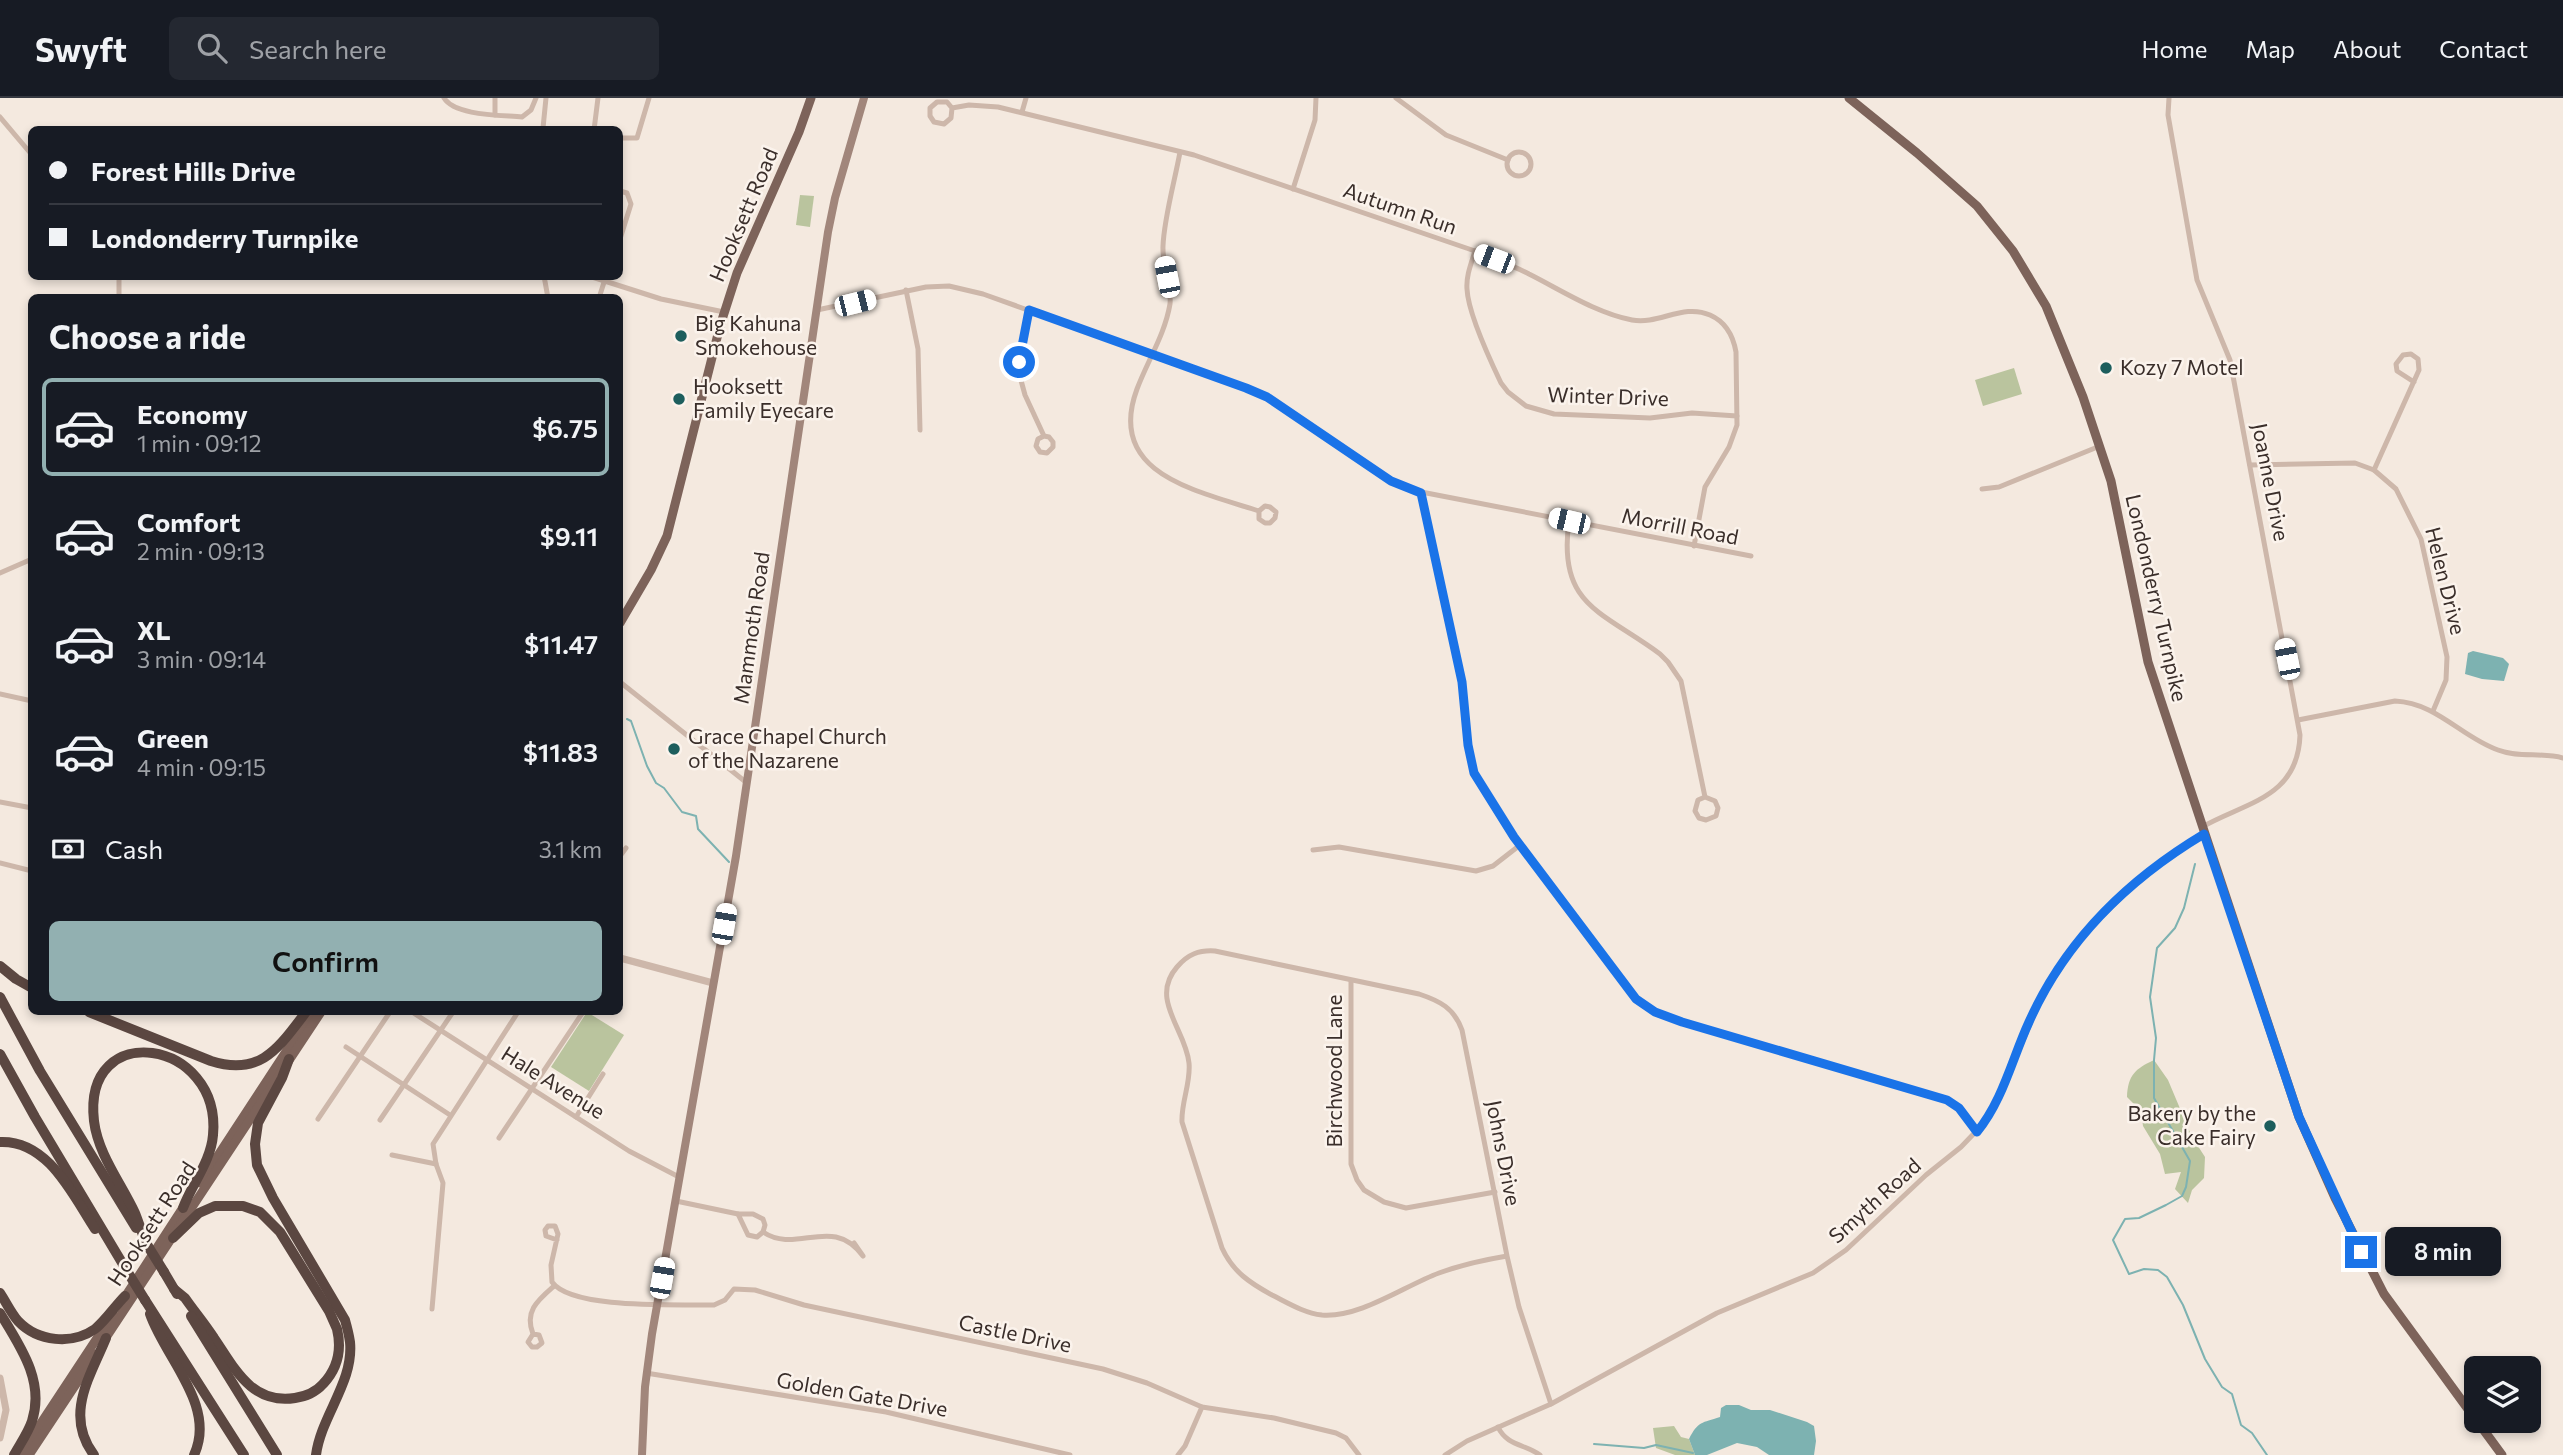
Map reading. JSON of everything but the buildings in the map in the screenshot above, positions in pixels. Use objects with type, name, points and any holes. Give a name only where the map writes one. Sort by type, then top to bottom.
[{"type":"highway","points":[[0,966],[28,986]]},
{"type":"highway","points":[[0,997],[40,1072],[277,1455]]},
{"type":"highway","points":[[97,1015],[211,1060],[237,1066],[253,1063],[272,1053],[304,1015]]},
{"type":"highway","points":[[146,1243],[136,1215],[99,1143],[94,1120],[93,1100],[99,1081],[109,1067],[124,1056],[141,1051],[168,1055],[189,1071],[206,1095],[212,1112],[213,1137],[207,1158],[183,1208]]},
{"type":"highway","points":[[0,1054],[127,1271],[244,1455]]},
{"type":"highway","points":[[289,1059],[258,1123],[255,1144],[257,1165],[273,1198],[345,1320],[350,1343],[345,1377],[324,1422],[316,1455]]},
{"type":"highway","points":[[0,1142],[16,1142],[44,1157],[127,1271]]},
{"type":"highway","points":[[173,1238],[199,1213],[215,1206],[243,1206],[268,1217],[294,1252],[337,1329],[339,1358],[322,1386],[308,1396],[288,1399],[268,1396],[253,1389],[236,1374],[185,1298],[174,1289]]},
{"type":"highway","points":[[0,1293],[17,1320],[27,1329],[60,1339],[80,1336],[94,1329],[125,1296]]},
{"type":"highway","points":[[145,1300],[156,1329],[197,1408],[201,1434],[194,1455]]},
{"type":"highway","points":[[0,1313],[29,1363],[36,1394],[31,1424],[14,1455]]},
{"type":"highway","points":[[94,1455],[83,1433],[80,1403],[84,1386],[106,1338]]},
{"type":"main road","name":"Hooksett Road","points":[[623,618],[667,536],[724,312],[745,251],[799,132],[811,98]]},
{"type":"main road","name":"Mammoth Road","points":[[642,1455],[646,1373],[747,783],[835,198],[864,98]]},
{"type":"main road","name":"Londonderry Turnpike","points":[[1849,98],[1966,196],[1987,217],[2046,306],[2068,358],[2111,481],[2148,662],[2299,1117],[2335,1198],[2384,1294],[2464,1404]]},
{"type":"main road","name":"Hooksett Road","points":[[20,1455],[310,1015]]},
{"type":"main road","name":"Hooksett Road","points":[[29,1455],[319,1015]]},
{"type":"main road","name":"Londonderry Turnpike","points":[[2485,1433],[2502,1455]]},
{"type":"street","points":[[444,98],[453,107],[522,117],[531,110],[536,98]]},
{"type":"street","points":[[495,98],[495,115]]},
{"type":"street","points":[[544,126],[546,98]]},
{"type":"street","points":[[594,126],[598,98]]},
{"type":"street","points":[[623,138],[637,138],[649,98]]},
{"type":"street","points":[[1022,112],[1026,98]]},
{"type":"street","points":[[1293,189],[1315,120],[1317,98]]},
{"type":"street","points":[[1396,98],[1446,135],[1507,160]]},
{"type":"street","name":"Joanne Drive","points":[[2169,98],[2171,137],[2197,280],[2230,360],[2300,735],[2297,758],[2287,779],[2279,787],[2203,830]]},
{"type":"street","name":"Autumn Run","points":[[952,108],[951,118],[944,124],[934,122],[930,116],[932,106],[937,102],[945,102],[952,108],[987,105],[1181,152],[1475,251],[1601,309],[1634,320],[1690,310],[1712,316],[1729,330],[1734,341],[1737,416],[1734,437],[1705,487],[1694,546]]},
{"type":"street","points":[[0,117],[28,150]]},
{"type":"street","points":[[1181,152],[1163,246],[1170,303],[1153,354],[1136,391],[1130,414],[1132,436],[1149,465],[1167,478],[1259,511]]},
{"type":"street","points":[[1521,152],[1530,159],[1531,166],[1523,175],[1515,175],[1509,170],[1507,160],[1514,153],[1521,152]]},
{"type":"street","points":[[623,192],[630,199],[630,210],[623,230]]},
{"type":"street","name":"Winter Drive","points":[[1475,251],[1467,279],[1472,314],[1501,383],[1516,400],[1537,411],[1565,414],[1658,418],[1699,413],[1737,416]]},
{"type":"street","points":[[609,280],[661,299],[724,312]]},
{"type":"street","name":"Morrill Road","points":[[817,310],[906,290],[937,286],[961,288],[1153,354],[1267,397],[1391,481],[1421,493],[1751,556]]},
{"type":"street","points":[[906,290],[918,349],[920,430]]},
{"type":"street","points":[[1029,310],[1019,373],[1025,395],[1044,436]]},
{"type":"street","points":[[2250,465],[2343,462],[2374,470],[2414,382],[2419,370],[2420,362],[2411,354],[2403,355],[2396,363],[2397,371],[2414,382]]},
{"type":"street","points":[[1982,489],[1998,487],[2100,446]]},
{"type":"street","name":"Helen Drive","points":[[2374,470],[2396,489],[2421,540],[2447,657],[2445,686],[2433,711]]},
{"type":"street","points":[[1421,493],[1462,682],[1470,762],[1487,799],[1615,972],[1645,1007],[1737,1039],[1947,1100],[1959,1108],[1977,1132]]},
{"type":"street","points":[[1569,521],[1567,566],[1581,596],[1598,612],[1660,654],[1681,681],[1705,797]]},
{"type":"street","points":[[0,573],[28,561]]},
{"type":"street","points":[[623,684],[747,783]]},
{"type":"street","points":[[0,694],[28,700]]},
{"type":"street","points":[[2298,720],[2395,701],[2419,704],[2500,751],[2563,758]]},
{"type":"street","points":[[1705,797],[1712,798],[1718,808],[1713,818],[1706,821],[1699,818],[1695,807],[1698,800],[1705,797]]},
{"type":"street","points":[[0,802],[28,807]]},
{"type":"street","name":"Smyth Road","points":[[1445,1455],[1467,1441],[1551,1404],[1717,1313],[1813,1273],[1833,1261],[1919,1181],[1977,1132],[1996,1104],[2041,998],[2078,940],[2144,875],[2203,830]]},
{"type":"street","points":[[1313,850],[1339,847],[1476,871],[1493,866],[1520,845]]},
{"type":"street","points":[[623,852],[626,848]]},
{"type":"street","points":[[0,863],[28,869]]},
{"type":"street","name":"Johns Drive","points":[[1507,1256],[1469,1263],[1347,1312],[1324,1315],[1297,1307],[1242,1276],[1227,1259],[1182,1122],[1182,1105],[1190,1070],[1189,1059],[1166,1000],[1168,983],[1180,964],[1193,954],[1204,950],[1215,951],[1419,994],[1436,1000],[1455,1014],[1462,1030],[1520,1310],[1551,1404]]},
{"type":"street","points":[[623,959],[713,983]]},
{"type":"street","name":"Birchwood Lane","points":[[1351,981],[1350,1152],[1357,1180],[1373,1197],[1406,1208],[1495,1192]]},
{"type":"street","points":[[318,1119],[388,1015]]},
{"type":"street","name":"Hale Avenue","points":[[417,1015],[654,1166],[679,1177]]},
{"type":"street","points":[[380,1121],[451,1015]]},
{"type":"street","points":[[432,1309],[443,1183],[433,1144],[516,1015]]},
{"type":"street","points":[[499,1138],[581,1015]]},
{"type":"street","points":[[346,1046],[450,1115]]},
{"type":"street","points":[[576,1117],[603,1074]]},
{"type":"street","points":[[393,1155],[436,1164]]},
{"type":"street","points":[[676,1201],[753,1214],[763,1219],[763,1232],[757,1237],[748,1235],[738,1213]]},
{"type":"street","points":[[763,1232],[772,1238],[826,1236],[854,1243]]},
{"type":"street","points":[[533,1334],[529,1321],[532,1309],[554,1286],[550,1269],[557,1240]]},
{"type":"street","name":"Castle Drive","points":[[554,1286],[599,1301],[720,1304],[734,1289],[750,1289],[804,1304],[1103,1369],[1136,1379],[1202,1407],[1274,1418],[1336,1433],[1346,1438],[1359,1455]]},
{"type":"street","name":"Golden Gate Drive","points":[[646,1373],[886,1412],[1070,1455]]},
{"type":"street","points":[[0,1378],[6,1410],[0,1438]]},
{"type":"street","points":[[1178,1455],[1185,1446],[1202,1407]]},
{"type":"street","points":[[1498,1427],[1503,1437],[1510,1442],[1541,1455]]},
{"type":"green space","points":[[800,195],[814,196],[810,227],[796,225]]},
{"type":"green space","points":[[2014,368],[2022,394],[1983,406],[1975,380]]},
{"type":"green space","points":[[585,1015],[592,1015],[624,1035],[589,1091],[551,1067]]},
{"type":"green space","points":[[2154,1060],[2168,1080],[2192,1137],[2205,1157],[2204,1178],[2192,1190],[2188,1203],[2175,1189],[2181,1172],[2165,1174],[2160,1154],[2143,1126],[2141,1111],[2127,1097],[2131,1078],[2142,1066]]},
{"type":"green space","points":[[1674,1426],[1681,1437],[1689,1439],[1695,1455],[1675,1455],[1656,1448],[1653,1428]]},
{"type":"water","points":[[2473,651],[2503,658],[2509,664],[2504,681],[2465,674],[2468,653]]},
{"type":"water","points":[[1726,1405],[1739,1405],[1751,1410],[1770,1410],[1807,1422],[1814,1426],[1814,1455],[1769,1455],[1757,1447],[1737,1443],[1707,1455],[1695,1455],[1689,1439],[1692,1433],[1701,1424],[1720,1417],[1721,1408]]},
{"type":"waterway","points":[[627,719],[631,721],[656,783],[664,788],[682,812],[696,816],[698,829],[729,862]]},
{"type":"waterway","points":[[2195,864],[2184,908],[2175,928],[2157,948],[2150,997],[2156,1038],[2154,1098],[2190,1161],[2186,1187],[2182,1196],[2166,1205],[2139,1218],[2125,1219],[2113,1240],[2129,1274],[2144,1269],[2158,1270],[2167,1277],[2183,1305],[2205,1359],[2222,1387],[2232,1394],[2241,1425],[2252,1433],[2267,1455]]},
{"type":"waterway","points":[[1594,1444],[1644,1448],[1656,1445],[1693,1453]]},
{"type":"place","name":"Big Kahuna Smokehouse","points":[[681,336]]},
{"type":"place","name":"Kozy 7 Motel","points":[[2106,368]]},
{"type":"place","name":"Hooksett Family Eyecare","points":[[679,399]]},
{"type":"place","name":"Grace Chapel Church of the Nazarene","points":[[674,749]]},
{"type":"place","name":"Bakery by the Cake Fairy","points":[[2270,1126]]},
{"type":"route","points":[[1019,362],[1029,310],[1267,397],[1391,481],[1421,493],[1462,682],[1470,762],[1474,773],[1487,799],[1615,972],[1636,999],[1655,1012],[1737,1039],[1947,1100],[1959,1108],[1977,1132],[1996,1104],[2041,998],[2078,940],[2144,875],[2204,834],[2299,1117],[2361,1252]]}]
